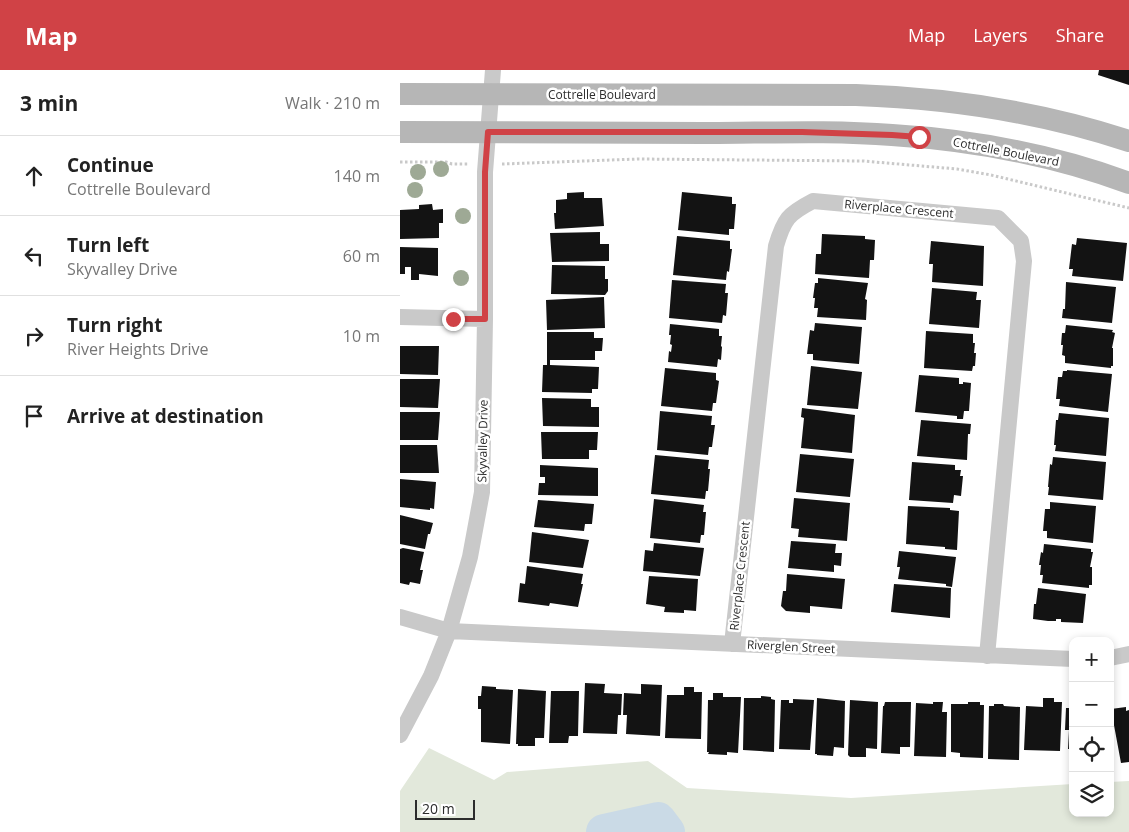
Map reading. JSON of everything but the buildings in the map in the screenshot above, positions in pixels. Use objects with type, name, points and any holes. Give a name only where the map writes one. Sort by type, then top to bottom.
[{"type":"main road","name":"Cottrelle Boulevard","points":[[400,94],[910,97],[998,109],[1129,141]]},
{"type":"main road","name":"Cottrelle Boulevard","points":[[400,132],[802,132],[892,135],[948,140],[1021,153],[1065,163],[1129,183]]},
{"type":"street","name":"Skyvalley Drive","points":[[400,735],[431,676],[449,631],[470,557],[482,492],[485,172],[493,70]]},
{"type":"street","name":"Riverplace Crescent","points":[[732,644],[776,246],[782,227],[794,211],[813,201],[998,218],[1021,240],[1024,262],[987,656]]},
{"type":"street","points":[[400,317],[485,319]]},
{"type":"street","name":"Riverglen Street","points":[[400,617],[449,631],[1069,659]]},
{"type":"street","points":[[1114,657],[1129,654]]},
{"type":"path","points":[[521,164],[529,162],[638,159],[863,161],[957,169],[991,175],[1129,208]]},
{"type":"path","points":[[400,162],[446,162],[452,164]]},
{"type":"shaded area","points":[[429,748],[494,780],[507,772],[648,761],[687,788],[851,798],[1069,784],[1069,817],[1114,817],[1114,782],[1129,781],[1129,832],[400,832],[400,791]]},
{"type":"waterway","points":[[604,832],[658,820],[667,832]]},
{"type":"route","points":[[453,319],[485,319],[485,172],[488,132],[802,132],[919,137]]}]
